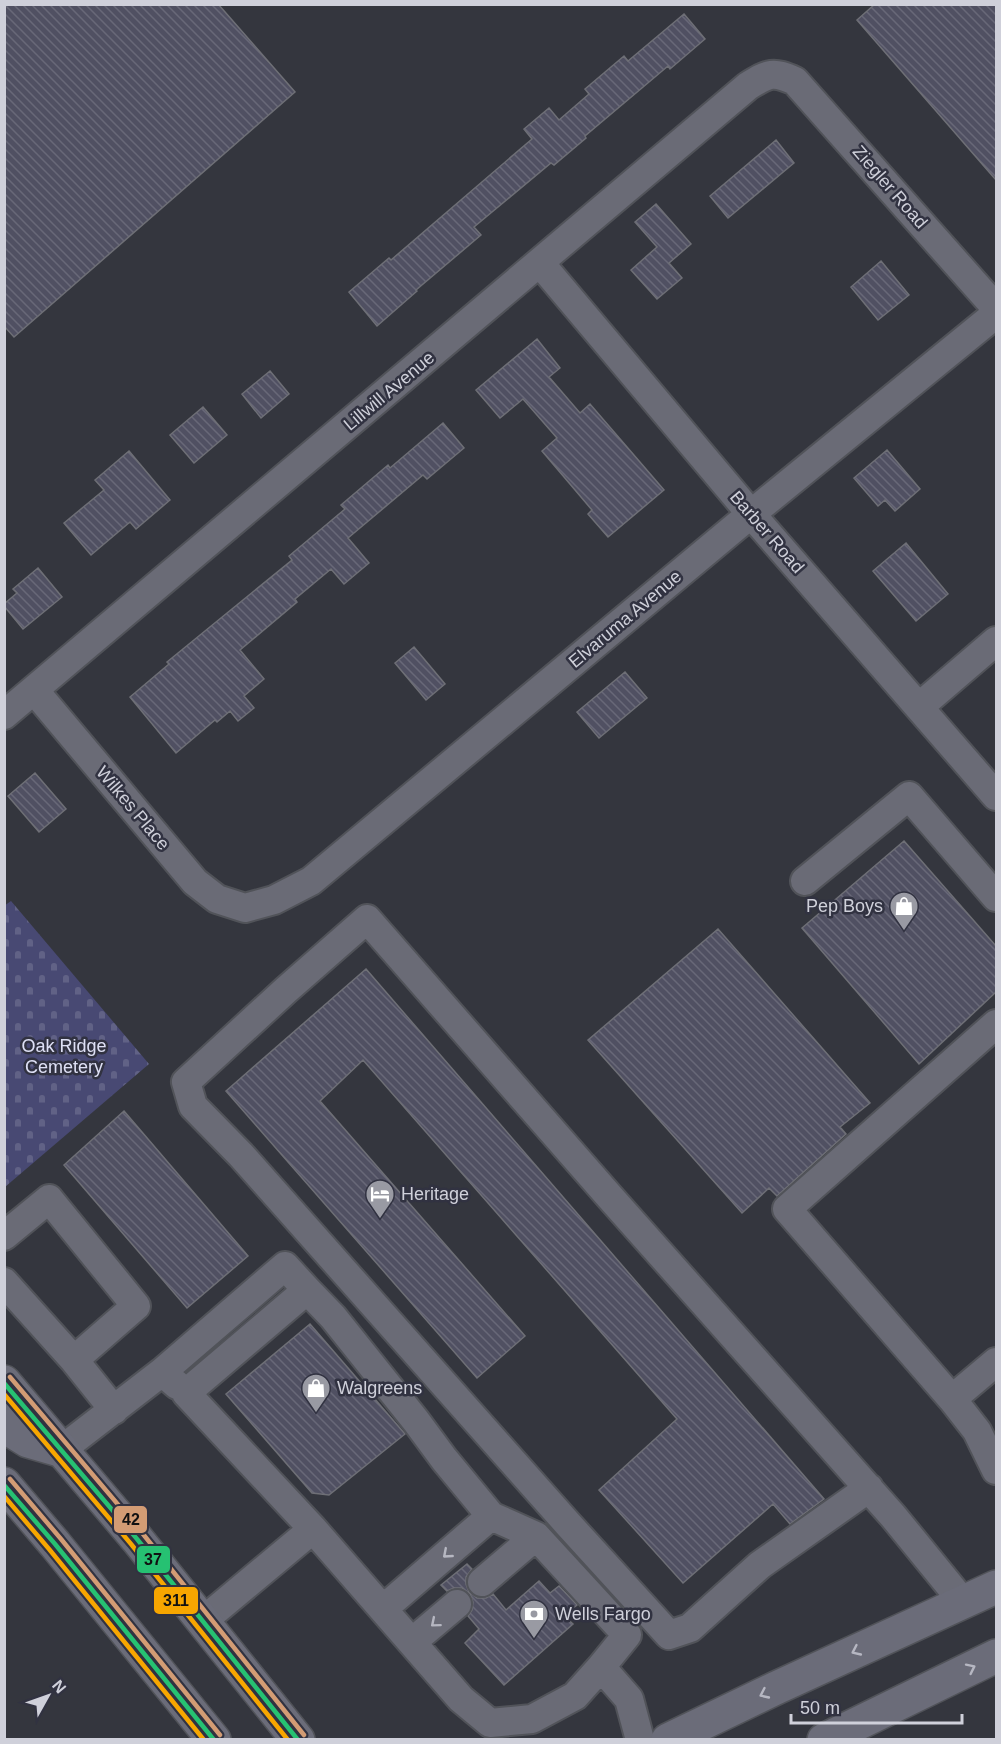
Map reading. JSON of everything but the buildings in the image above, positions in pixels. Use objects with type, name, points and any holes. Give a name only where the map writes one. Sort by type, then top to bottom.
[{"type":"main road","points":[[4,1382],[204,1620],[298,1740]]},
{"type":"main road","points":[[4,1426],[28,1442],[61,1450]]},
{"type":"main road","points":[[4,1484],[214,1740]]},
{"type":"main road","points":[[668,1740],[996,1587]]},
{"type":"main road","points":[[824,1740],[996,1656]]},
{"type":"street","name":"Lillwill Avenue","points":[[4,715],[748,86],[763,77],[778,73]]},
{"type":"street","name":"Ziegler Road","points":[[778,73],[795,81],[808,94],[996,308]]},
{"type":"street","name":"Barber Road","points":[[540,263],[751,514],[996,796]]},
{"type":"street","name":"Elvaruma Avenue","points":[[244,908],[274,900],[311,881],[751,514],[996,314]]},
{"type":"street","points":[[919,707],[996,641]]},
{"type":"street","name":"Wilkes Place","points":[[34,690],[195,882],[218,899],[244,908]]},
{"type":"street","points":[[805,881],[909,796],[996,897]]},
{"type":"street","points":[[869,1488],[760,1565],[690,1628],[669,1635],[241,1155],[192,1106],[186,1082],[367,919],[869,1488],[963,1602]]},
{"type":"street","points":[[996,1024],[787,1209],[952,1399],[977,1431],[996,1470]]},
{"type":"street","points":[[4,1236],[49,1199],[136,1306],[74,1360]]},
{"type":"street","points":[[61,1450],[162,1372],[285,1266],[333,1317],[491,1516],[536,1536],[627,1635],[575,1696],[532,1719],[490,1723],[461,1699],[313,1529],[186,1393],[162,1372]]},
{"type":"street","points":[[4,1282],[74,1360],[114,1410]]},
{"type":"street","points":[[186,1393],[307,1290]]},
{"type":"street","points":[[952,1399],[996,1362]]},
{"type":"street","points":[[383,1609],[491,1516]]},
{"type":"street","points":[[204,1620],[313,1529]]},
{"type":"street","points":[[482,1582],[536,1536]]},
{"type":"street","points":[[412,1642],[457,1604]]},
{"type":"street","points":[[601,1667],[629,1699],[640,1740]]},
{"type":"green space","name":"Oak Ridge Cemetery","points":[[11,901],[149,1064],[5,1187],[4,906]]},
{"type":"transit line","name":"42","points":[[10,1377],[143,1534],[304,1735]]},
{"type":"transit line","name":"37","points":[[4,1383],[137,1539],[298,1740]]},
{"type":"transit line","name":"311","points":[[4,1394],[131,1544],[288,1740]]},
{"type":"transit line","name":"42","points":[[10,1479],[220,1735]]},
{"type":"transit line","name":"37","points":[[4,1485],[55,1544],[214,1740]]},
{"type":"transit line","name":"311","points":[[4,1496],[204,1740]]},
{"type":"place","name":"Pep Boys","points":[[904,932]]},
{"type":"place","name":"Heritage","points":[[380,1220]]},
{"type":"place","name":"Walgreens","points":[[316,1414]]},
{"type":"place","name":"Wells Fargo","points":[[534,1640]]}]
